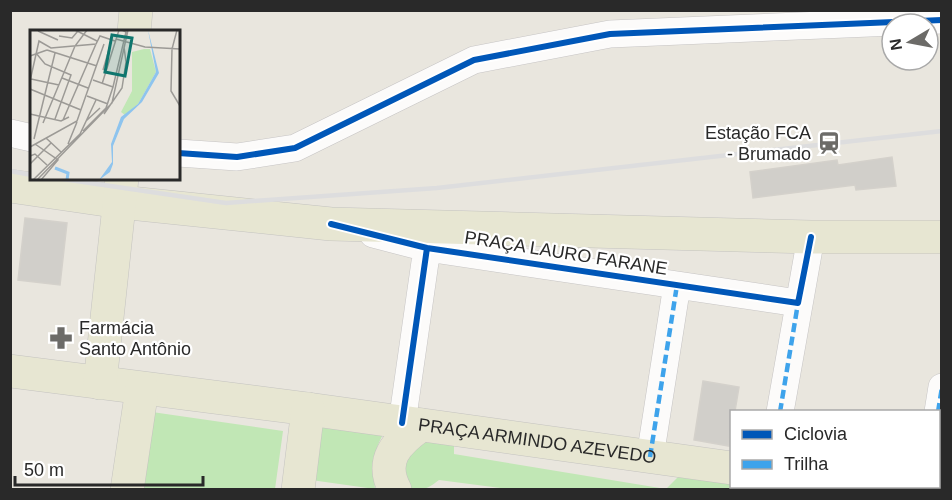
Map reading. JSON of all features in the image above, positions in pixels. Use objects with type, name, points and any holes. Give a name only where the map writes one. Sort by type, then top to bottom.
[{"type":"main road","points":[[134,30],[136,10]]},
{"type":"main road","name":"PRAÇA LAURO FARANE","points":[[10,186],[121,190],[331,224],[811,237],[942,237]]},
{"type":"main road","points":[[100,383],[121,190]]},
{"type":"main road","name":"PRAÇA ARMINDO AZEVEDO","points":[[10,371],[308,409],[730,468]]},
{"type":"main road","points":[[128,489],[142,389]]},
{"type":"main road","points":[[298,489],[308,409]]},
{"type":"main road","points":[[394,489],[388,478],[387,463],[411,424]]},
{"type":"street","points":[[180,153],[237,157],[295,148],[474,60],[610,34],[942,20]]},
{"type":"street","points":[[10,133],[30,138]]},
{"type":"street","name":"PRAÇA LAURO FARANE","points":[[331,224],[427,248],[798,303]]},
{"type":"street","points":[[780,410],[811,237]]},
{"type":"street","points":[[411,424],[427,248]]},
{"type":"street","points":[[650,457],[677,285]]},
{"type":"street","points":[[938,410],[942,387]]},
{"type":"green space","points":[[152,412],[283,431],[275,489],[141,490]]},
{"type":"green space","points":[[320,423],[385,431],[374,459],[375,489],[311,480]]},
{"type":"green space","points":[[454,438],[454,454],[666,489],[682,473],[730,480],[730,488],[790,489],[516,490],[439,480],[424,489],[416,490],[407,488],[397,457],[416,439]]},
{"type":"building","points":[[892,157],[896,186],[856,190],[855,185],[753,198],[750,172],[837,160],[838,165]]},
{"type":"building","points":[[25,218],[67,223],[60,285],[18,280]]},
{"type":"building","points":[[703,381],[739,387],[735,410],[730,410],[729,446],[694,440]]},
{"type":"railway","points":[[70,180],[226,203],[437,188],[942,131]]},
{"type":"railway","points":[[10,171],[30,175]]},
{"type":"marked path","points":[[650,457],[677,285]]},
{"type":"marked path","points":[[780,410],[798,303]]},
{"type":"marked path","points":[[938,410],[942,387]]},
{"type":"cycle path","points":[[180,153],[237,157],[295,148],[474,60],[610,34],[942,20]]},
{"type":"cycle path","points":[[331,224],[427,248],[798,303],[811,237]]},
{"type":"cycle path","points":[[402,423],[427,248]]},
{"type":"place","name":"Estação FCA - Brumado","points":[[829,143]]},
{"type":"place","name":"Farmácia Santo Antônio","points":[[61,338]]}]
